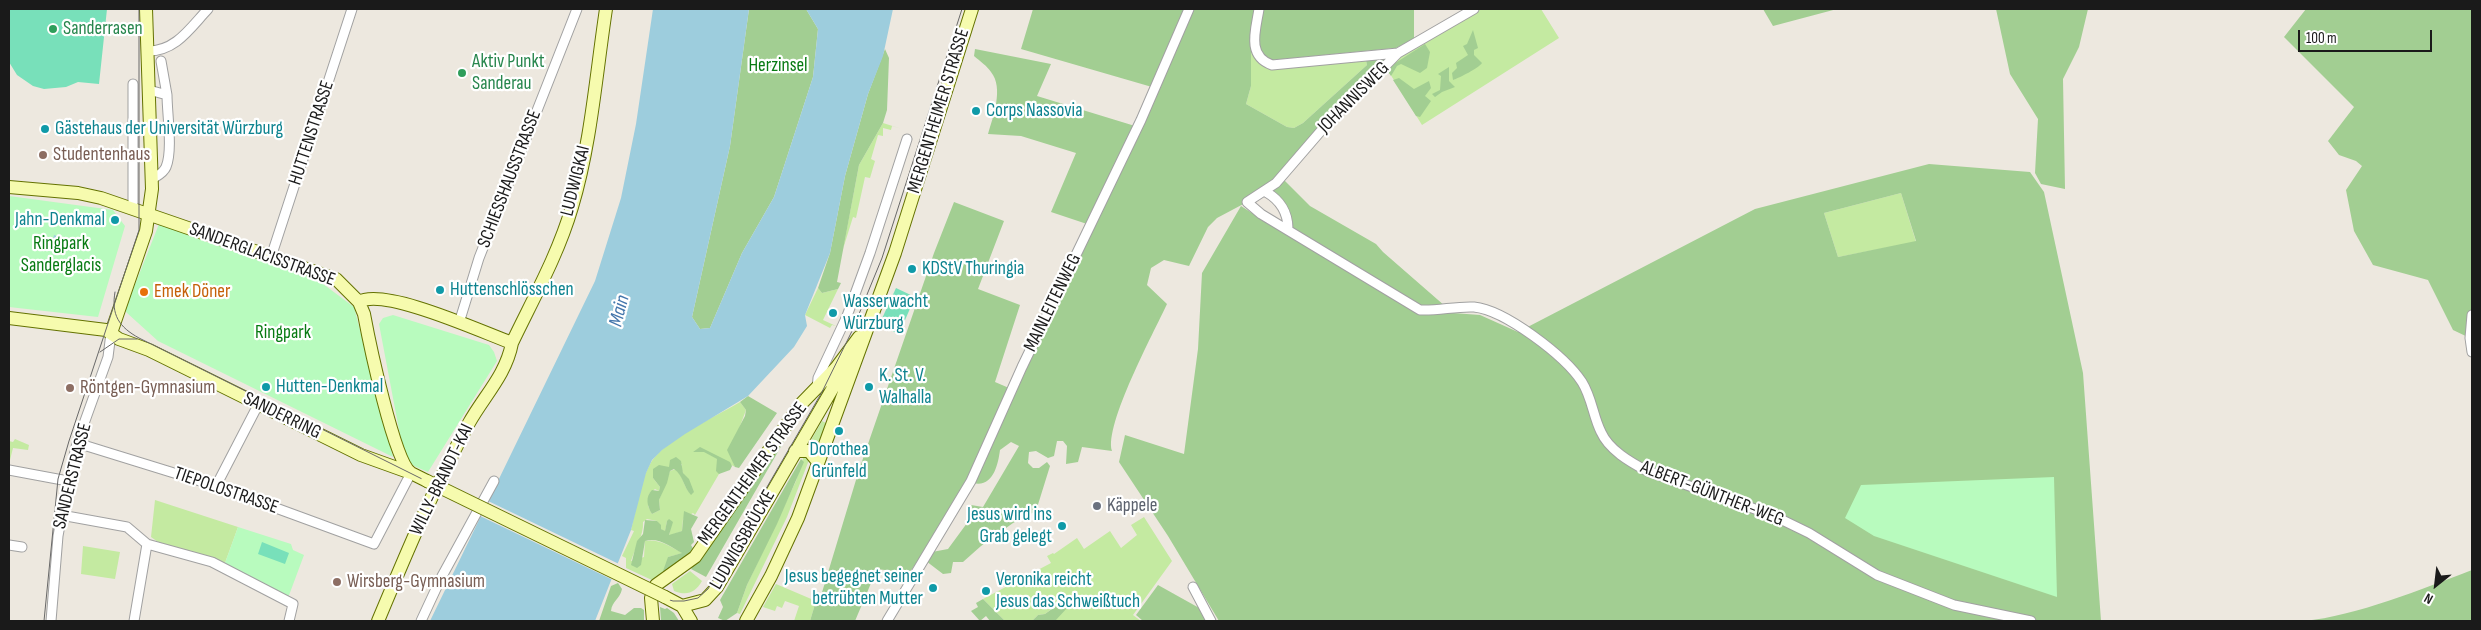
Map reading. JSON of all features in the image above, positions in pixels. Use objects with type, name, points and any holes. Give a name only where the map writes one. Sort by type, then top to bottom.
[{"type":"main road","points":[[111,334],[146,231],[148,213],[151,180],[146,9]]},
{"type":"main road","name":"LUDWIGKAI","points":[[512,343],[558,244],[579,184],[606,9]]},
{"type":"main road","name":"MERGENTHEIMER STRASSE","points":[[746,621],[771,576],[798,518],[906,220],[972,9]]},
{"type":"main road","name":"SANDERGLACISSTRASSE","points":[[9,188],[78,193],[133,208],[336,280],[359,302]]},
{"type":"main road","points":[[512,343],[459,322],[390,300],[365,298],[359,302],[364,314],[393,434],[401,460],[411,473],[665,597],[682,606],[691,621]]},
{"type":"main road","name":"SANDERRING","points":[[9,318],[102,329],[362,455],[411,473]]},
{"type":"main road","name":"MERGENTHEIMER STRASSE","points":[[653,621],[651,598],[656,585],[695,557],[801,404],[836,368],[866,327]]},
{"type":"main road","name":"LUDWIGSBRÜCKE","points":[[682,606],[705,600],[717,587],[795,450],[827,400],[866,327]]},
{"type":"main road","name":"WILLY-BRANDT-KAI","points":[[378,621],[419,524],[470,422],[500,378],[512,343]]},
{"type":"main road","points":[[817,388],[827,400],[832,422]]},
{"type":"main road","points":[[795,450],[809,451],[818,462]]},
{"type":"main road","points":[[385,464],[401,460]]},
{"type":"street","points":[[148,51],[160,51],[173,46],[208,9]]},
{"type":"street","name":"HUTTENSTRASSE","points":[[271,257],[352,9]]},
{"type":"street","name":"SCHIESSHAUSSTRASSE","points":[[459,322],[479,258],[577,9]]},
{"type":"street","name":"MAINLEITENWEG","points":[[887,621],[915,572],[942,531],[987,448],[1022,367],[1141,120],[1189,9]]},
{"type":"street","points":[[1259,9],[1254,48],[1262,60],[1272,65],[1398,53]]},
{"type":"street","name":"JOHANNISWEG","points":[[1246,202],[1266,192],[1276,183],[1320,132],[1398,53],[1474,9]]},
{"type":"street","points":[[151,180],[162,173],[167,166],[167,95],[161,61]]},
{"type":"street","points":[[133,84],[133,208]]},
{"type":"street","points":[[149,90],[167,95]]},
{"type":"street","points":[[817,388],[818,378],[847,316],[870,253],[907,139]]},
{"type":"street","points":[[1266,192],[1282,206],[1287,218],[1288,229]]},
{"type":"street","name":"ALBERT-GÜNTHER-WEG","points":[[1246,202],[1420,310],[1436,311],[1473,307],[1510,321],[1563,360],[1582,382],[1590,398],[1601,432],[1608,443],[1628,460],[1647,471],[1772,515],[1809,533],[1878,575],[1947,602],[2031,621]]},
{"type":"street","points":[[2472,315],[2470,338],[2472,352]]},
{"type":"street","name":"SANDERSTRASSE","points":[[51,621],[61,515],[68,481],[77,442],[108,358],[111,334]]},
{"type":"street","points":[[216,486],[258,404]]},
{"type":"street","name":"TIEPOLOSTRASSE","points":[[77,442],[216,486],[374,544],[411,473]]},
{"type":"street","points":[[9,470],[68,481]]},
{"type":"street","points":[[422,621],[441,578],[494,480]]},
{"type":"street","points":[[61,515],[127,527],[147,544],[212,562],[293,604],[288,621]]},
{"type":"street","points":[[134,621],[147,544]]},
{"type":"street","points":[[9,545],[22,547]]},
{"type":"street","points":[[1193,587],[1211,621]]},
{"type":"green space","points":[[9,9],[107,9],[99,84],[78,82],[66,87],[44,89],[33,86],[17,75],[9,62]]},
{"type":"green space","name":"Herzinsel","points":[[749,9],[806,9],[818,29],[813,77],[774,197],[742,253],[710,328],[700,329],[692,317],[730,146]]},
{"type":"green space","points":[[1033,9],[1185,9],[1152,87],[1021,49]]},
{"type":"green space","points":[[1192,9],[1259,9],[1254,48],[1251,54],[1251,86],[1246,104],[1287,127],[1294,128],[1303,123],[1367,65],[1365,56],[1398,53],[1281,177],[1310,206],[1376,244],[1453,313],[1480,315],[1518,332],[1755,209],[1929,164],[2030,172],[2044,192],[2083,373],[2101,621],[1219,621],[1168,536],[1119,462],[1125,435],[1184,454],[1198,349],[1202,273],[1241,206],[1288,236],[1326,255],[1288,229],[1288,222],[1266,192],[1217,218],[1208,227],[1189,266],[1164,260],[1151,268],[1147,285],[1167,304],[1122,400],[1115,421],[1112,451],[1082,447],[1078,462],[1066,464],[1067,446],[1063,441],[1057,441],[1054,456],[1048,458],[1036,451],[1029,452],[1028,463],[1033,468],[1039,468],[1047,462],[1050,466],[1036,511],[1013,523],[981,546],[963,562],[953,562],[951,573],[943,574],[926,561],[932,552],[948,549],[970,519],[971,505],[983,507],[1019,446],[1011,442],[1000,450],[996,468],[990,479],[980,484],[973,483]],"holes":[[[1901,193],[1916,241],[1838,257],[1824,213]]]},
{"type":"green space","points":[[1262,9],[1414,9],[1414,39],[1396,48],[1273,60],[1261,52],[1259,46],[1258,39]]},
{"type":"green space","points":[[1474,9],[1541,9],[1559,38],[1422,125],[1387,69],[1398,53]]},
{"type":"green space","points":[[1763,9],[1837,9],[1773,26]]},
{"type":"green space","points":[[1996,9],[2088,9],[2079,47],[2063,79],[2065,189],[2041,184],[2035,173],[2038,119],[2010,74]]},
{"type":"green space","points":[[2306,9],[2472,9],[2472,339],[2453,330],[2428,280],[2373,265],[2354,231],[2346,190],[2362,166],[2356,161],[2339,155],[2328,141],[2354,107],[2284,37]]},
{"type":"green space","points":[[1473,30],[1478,48],[1474,50],[1474,55],[1482,63],[1453,80],[1452,73],[1457,68],[1456,63],[1468,55],[1463,46],[1467,44]]},
{"type":"green space","points":[[1425,44],[1430,52],[1427,68],[1420,73],[1401,64],[1397,66],[1391,76],[1386,69]]},
{"type":"green space","points":[[1254,48],[1266,63],[1365,56],[1367,65],[1303,123],[1294,128],[1287,127],[1246,104],[1251,86],[1251,54]]},
{"type":"green space","points":[[885,49],[889,58],[887,110],[883,123],[859,165],[837,282],[841,283],[838,289],[822,293],[818,288],[830,253],[845,176],[868,94]]},
{"type":"green space","points":[[975,49],[1051,64],[1037,96],[1135,126],[1087,224],[1051,212],[1076,153],[1021,136],[988,134],[996,103],[997,86],[989,70],[974,56]]},
{"type":"green space","points":[[1449,67],[1449,81],[1455,87],[1435,97],[1432,94],[1440,90],[1441,76],[1438,74]]},
{"type":"green space","points":[[1399,78],[1414,89],[1429,81],[1431,88],[1425,96],[1431,101],[1420,117],[1416,116],[1393,80]]},
{"type":"green space","points":[[883,123],[902,129],[892,126],[891,130],[883,128],[883,136],[878,135],[871,159],[875,161],[870,178],[865,177],[856,218],[853,217],[843,249],[859,165]]},
{"type":"green space","points":[[1901,193],[1916,242],[1838,257],[1824,213]]},
{"type":"green space","name":"Ringpark Sanderglacis","points":[[9,196],[113,210],[125,226],[98,317],[9,307]]},
{"type":"green space","points":[[954,202],[1004,221],[978,289],[1020,305],[995,382],[1009,388],[968,479],[940,530],[909,573],[877,569],[855,621],[810,621],[816,601],[820,599],[859,470],[934,253]]},
{"type":"green space","name":"Ringpark","points":[[159,224],[315,278],[354,307],[393,457],[158,341],[127,313],[125,310]]},
{"type":"green space","points":[[818,288],[822,293],[838,289],[823,320],[836,326],[832,325],[830,328],[805,315]]},
{"type":"green space","points":[[896,288],[915,297],[899,334],[879,325]]},
{"type":"green space","points":[[393,315],[489,345],[497,361],[428,472],[414,466],[408,460],[400,435],[379,324],[383,318]]},
{"type":"green space","points":[[748,396],[777,413],[739,468],[735,467],[727,450],[745,416],[746,410],[740,402]]},
{"type":"green space","points":[[740,402],[746,410],[730,453],[735,467],[726,462],[695,515],[693,513],[683,519],[682,531],[669,536],[670,530],[667,521],[665,532],[657,521],[647,519],[643,522],[641,537],[631,561],[644,557],[645,541],[650,540],[660,542],[683,553],[668,557],[669,570],[654,581],[626,568],[626,558],[622,556],[634,531],[631,530],[638,497],[649,466],[665,447],[677,438]],"holes":[[[682,464],[681,468],[691,494],[676,469],[670,471],[659,500],[660,510],[652,514],[648,506],[649,494],[655,489],[659,491],[660,487],[653,478],[670,467]]]},
{"type":"green space","points":[[802,410],[706,577],[691,569]]},
{"type":"green space","points":[[822,421],[826,423],[817,447],[810,442]]},
{"type":"green space","points":[[15,439],[29,445],[28,450],[13,448],[9,464],[9,441],[13,442]]},
{"type":"green space","points":[[700,447],[730,462],[732,466],[730,470],[719,474],[716,471],[717,459],[704,452],[693,452]]},
{"type":"green space","points":[[804,455],[809,460],[787,517],[740,614],[737,613],[747,585],[796,481]]},
{"type":"green space","points":[[676,457],[681,461],[683,473],[689,479],[694,492],[691,495],[677,472],[674,469],[670,471],[659,500],[660,510],[652,514],[648,505],[648,496],[652,490],[659,491],[660,487],[653,478],[653,469],[659,465],[669,467],[670,460]]},
{"type":"green space","points":[[801,459],[804,462],[777,524],[747,585],[737,613],[725,621],[718,618],[723,607],[720,600]]},
{"type":"green space","points":[[2054,477],[2057,597],[1874,536],[1845,518],[1861,485]]},
{"type":"green space","points":[[155,500],[238,527],[225,563],[158,542],[151,537]]},
{"type":"green space","points":[[684,511],[698,517],[691,529],[694,542],[691,545],[695,552],[669,570],[663,571],[668,557],[682,553],[660,541],[645,541],[641,565],[637,568],[631,565],[637,541],[643,534],[645,520],[657,521],[661,525],[661,529],[665,531],[669,519],[673,522],[669,535],[682,531]]},
{"type":"green space","points":[[1144,517],[1172,561],[1133,615],[1141,621],[1047,621],[1065,599],[1045,614],[1038,615],[1032,621],[1005,621],[983,599],[1051,563],[1047,556],[1054,554],[1077,538],[1084,549],[1110,531],[1121,548],[1137,535],[1131,525]]},
{"type":"green space","points":[[238,527],[291,544],[293,550],[304,555],[288,598],[225,563]]},
{"type":"green space","points":[[262,542],[289,553],[285,564],[258,554]]},
{"type":"green space","points":[[83,546],[120,552],[115,579],[81,574]]},
{"type":"green space","points":[[2472,570],[2472,621],[2304,621],[2367,608]]},
{"type":"green space","points":[[690,571],[702,581],[699,585],[693,591],[687,593],[674,591],[672,584]]},
{"type":"green space","points":[[618,583],[622,589],[611,611],[625,615],[634,608],[641,608],[644,610],[644,621],[599,621],[611,586]]},
{"type":"green space","points":[[776,584],[816,601],[810,621],[794,621],[799,606],[785,601],[782,608],[777,606],[775,611],[763,607]]},
{"type":"green space","points":[[1158,585],[1201,609],[1208,621],[1143,621],[1136,615]]},
{"type":"green space","points":[[1067,598],[1068,607],[1055,621],[1032,621],[1038,615],[1045,614]]},
{"type":"green space","points":[[983,599],[1005,621],[990,621],[986,616],[980,621],[971,611],[978,607],[976,603]]},
{"type":"green space","points":[[660,607],[667,608],[674,613],[679,621],[661,621]]},
{"type":"water","name":"Main","points":[[653,9],[749,9],[730,146],[692,317],[700,329],[710,328],[742,253],[774,197],[813,77],[818,29],[806,9],[893,9],[883,56],[868,94],[845,176],[830,253],[805,315],[807,326],[794,347],[748,396],[685,434],[662,450],[652,460],[646,473],[631,530],[595,621],[430,621],[595,281],[621,198],[636,124]]},
{"type":"water","points":[[54,235],[87,246],[85,251],[53,240]]},
{"type":"pier","points":[[486,500],[619,564],[613,580],[478,515]]},
{"type":"tram line","points":[[44,621],[58,479],[139,230],[139,9]]},
{"type":"tram line","points":[[115,292],[114,307],[118,320],[126,329],[139,338],[657,596],[673,601],[698,598],[708,589],[822,392],[852,331],[882,258],[962,9]]},
{"type":"tram line","points":[[100,352],[119,339],[137,339]]},
{"type":"place","name":"Sanderrasen","points":[[53,29]]},
{"type":"place","name":"Aktiv Punkt Sanderau","points":[[462,73]]},
{"type":"place","name":"Corps Nassovia","points":[[976,111]]},
{"type":"place","name":"Gästehaus der Universität Würzburg","points":[[45,129]]},
{"type":"place","name":"Studentenhaus","points":[[43,155]]},
{"type":"place","name":"Jahn-Denkmal","points":[[115,220]]},
{"type":"place","name":"KDStV Thuringia","points":[[912,269]]},
{"type":"place","name":"Huttenschlösschen","points":[[440,290]]},
{"type":"place","name":"Emek Döner","points":[[144,292]]},
{"type":"place","name":"Wasserwacht Würzburg","points":[[833,313]]},
{"type":"place","name":"Hutten-Denkmal","points":[[266,387]]},
{"type":"place","name":"K. St. V. Walhalla","points":[[869,387]]},
{"type":"place","name":"Röntgen-Gymnasium","points":[[70,388]]},
{"type":"place","name":"Dorothea Grünfeld","points":[[839,431]]},
{"type":"place","name":"Käppele","points":[[1097,506]]},
{"type":"place","name":"Jesus wird ins Grab gelegt","points":[[1062,526]]},
{"type":"place","name":"Wirsberg-Gymnasium","points":[[337,582]]},
{"type":"place","name":"Jesus begegnet seiner betrübten Mutter","points":[[933,588]]},
{"type":"place","name":"Veronika reicht Jesus das Schweißtuch","points":[[986,591]]}]
